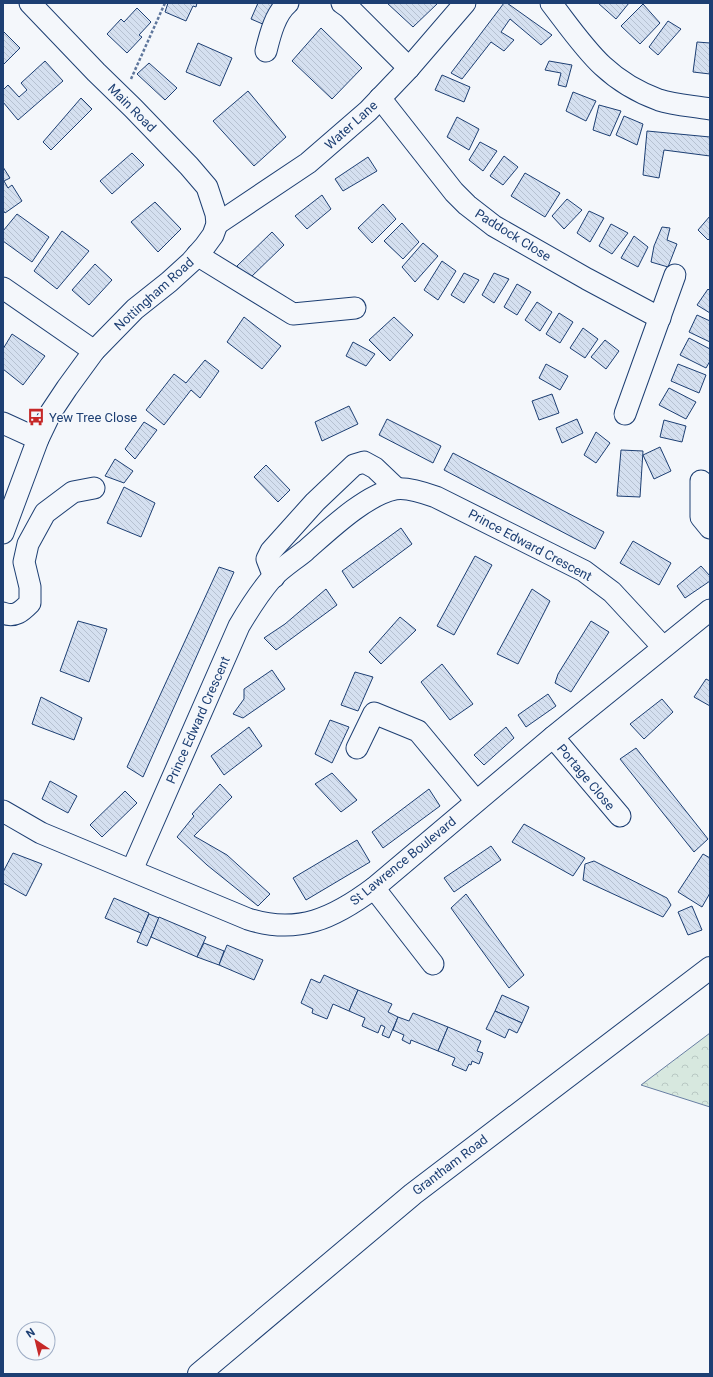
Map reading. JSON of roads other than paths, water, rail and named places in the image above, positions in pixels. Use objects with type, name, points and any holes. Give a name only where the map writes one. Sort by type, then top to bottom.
[{"type":"highway","name":"Grantham Road","points":[[199,1374],[413,1194],[710,968]]},
{"type":"street","name":"Main Road","points":[[30,3],[189,166],[207,187],[216,214],[217,224]]},
{"type":"street","points":[[266,51],[274,26],[288,3]]},
{"type":"street","points":[[342,3],[350,8],[409,68]]},
{"type":"street","name":"Water Lane","points":[[217,224],[308,163],[380,98],[409,68],[465,3]]},
{"type":"street","points":[[551,3],[589,53],[614,76],[633,88],[660,100],[710,109]]},
{"type":"street","name":"Paddock Close","points":[[380,98],[454,192],[466,205],[494,226],[588,280],[660,318]]},
{"type":"street","name":"Nottingham Road","points":[[3,533],[38,439],[51,412],[94,351],[135,309],[169,282],[197,255],[213,235],[217,224]]},
{"type":"street","points":[[197,255],[293,314],[355,308]]},
{"type":"street","points":[[625,414],[675,275]]},
{"type":"street","points":[[3,288],[94,351]]},
{"type":"street","points":[[3,422],[38,439]]},
{"type":"street","points":[[274,577],[267,559],[271,551],[315,502],[354,465],[364,462],[375,468],[396,488]]},
{"type":"street","points":[[701,481],[700,517],[710,528]]},
{"type":"street","points":[[3,613],[8,615],[21,613],[30,603],[30,587],[24,562],[28,544],[45,513],[73,492],[94,488]]},
{"type":"street","name":"Prince Edward Crescent","points":[[132,870],[239,626],[256,598],[274,577],[342,520],[369,499],[385,492],[396,488],[419,491],[436,497],[584,571],[612,592],[663,647]]},
{"type":"street","name":"St Lawrence Boulevard","points":[[3,811],[40,833],[248,919],[263,924],[285,926],[306,924],[353,904],[374,888],[553,737],[710,610]]},
{"type":"street","points":[[357,748],[374,712],[418,731],[476,801]]},
{"type":"street","name":"Portage Close","points":[[553,737],[620,816]]},
{"type":"street","points":[[374,888],[433,964]]},
{"type":"place","name":"Yew Tree Close","points":[[36,417]]}]
